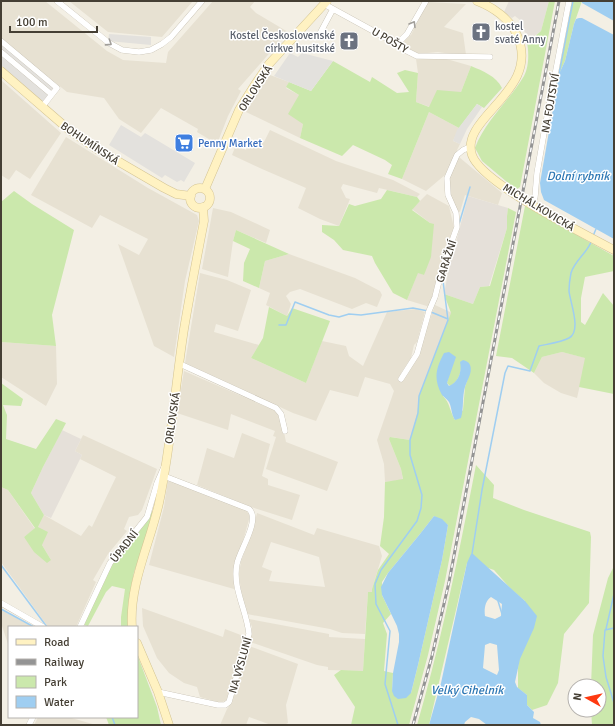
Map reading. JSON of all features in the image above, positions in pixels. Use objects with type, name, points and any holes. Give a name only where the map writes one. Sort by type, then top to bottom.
[{"type":"main road","points":[[470,147],[473,136],[479,126],[517,79],[521,67],[522,56],[520,42],[511,24],[493,9],[477,1]]},
{"type":"main road","name":"ORLOVSKÁ","points":[[205,189],[239,110],[256,83],[269,64],[326,2]]},
{"type":"main road","name":"BOHUMÍNSKÁ","points":[[1,71],[68,129],[103,153],[176,194],[191,196]]},
{"type":"main road","name":"MICHÁLKOVICKÁ","points":[[470,147],[474,160],[483,170],[509,191],[614,250]]},
{"type":"main road","points":[[196,189],[205,189],[210,197],[208,203],[200,208],[194,205],[191,196],[196,189]]},
{"type":"main road","name":"ORLOVSKÁ","points":[[132,626],[132,606],[135,588],[154,523],[164,476],[184,329],[204,222],[203,207]]},
{"type":"main road","points":[[138,645],[158,692],[169,725]]},
{"type":"street","points":[[57,1],[109,43],[122,50],[139,52],[145,52],[162,44],[171,37],[202,1]]},
{"type":"street","points":[[397,44],[407,34],[426,1]]},
{"type":"street","name":"NA FOJTSTVÍ","points":[[532,205],[535,197],[542,146],[569,1]]},
{"type":"street","name":"U POŠTY","points":[[326,2],[333,9],[417,56],[440,55],[460,58],[490,57]]},
{"type":"street","points":[[318,37],[333,9]]},
{"type":"street","points":[[1,41],[56,88],[42,107]]},
{"type":"street","points":[[1,52],[51,94]]},
{"type":"street","name":"GARÁŽNÍ","points":[[401,379],[416,354],[429,310],[435,297],[442,269],[457,227],[456,214],[448,195],[447,178],[457,155],[470,147]]},
{"type":"street","points":[[180,364],[276,408],[281,414],[285,431]]},
{"type":"street","name":"ÚPADNÍ","points":[[80,626],[110,564],[147,517],[157,483],[165,465]]},
{"type":"street","name":"NA VÝSLUNÍ","points":[[158,692],[218,705],[224,705],[229,702],[249,634],[248,624],[239,596],[237,564],[252,525],[253,515],[252,511],[249,509],[164,476]]},
{"type":"street","points":[[1,604],[41,626]]},
{"type":"shaded area","points":[[1,1],[45,1],[107,51],[123,60],[166,63],[168,52],[213,1],[255,1],[250,7],[256,13],[288,32],[238,89],[241,91],[228,116],[217,144],[197,132],[198,129],[161,108],[141,133],[119,119],[104,98],[67,92],[1,39]]},
{"type":"shaded area","points":[[69,1],[193,1],[162,37],[108,32]]},
{"type":"shaded area","points":[[509,1],[549,1],[541,31],[531,39],[518,24],[520,20],[515,16],[512,18],[504,12]]},
{"type":"shaded area","points":[[427,2],[466,4],[444,27],[463,33],[466,55],[438,52],[418,54],[402,46],[406,38],[411,35]]},
{"type":"shaded area","points":[[109,34],[151,37],[151,45],[108,41]]},
{"type":"shaded area","points":[[1,41],[57,88],[44,104],[1,65]]},
{"type":"shaded area","points":[[290,53],[298,57],[302,53],[333,61],[311,91],[274,76]]},
{"type":"shaded area","points":[[443,58],[471,66],[461,92],[430,107],[416,102],[418,73],[416,59]]},
{"type":"shaded area","points":[[270,75],[289,82],[286,88],[299,95],[303,124],[300,138],[246,112],[257,92]]},
{"type":"shaded area","points":[[1,80],[61,133],[30,179],[16,170],[9,180],[1,175]]},
{"type":"shaded area","points":[[477,104],[482,107],[467,129],[460,144],[453,141],[457,130]]},
{"type":"shaded area","points":[[429,112],[459,128],[453,141],[460,144],[445,175],[426,191],[402,179]]},
{"type":"shaded area","points":[[121,125],[141,137],[145,133],[195,163],[184,182],[181,180],[177,182],[165,175],[162,178],[109,145]]},
{"type":"shaded area","points":[[270,130],[336,161],[393,180],[420,194],[417,197],[379,188],[377,193],[343,184],[341,188],[346,198],[350,199],[339,226],[320,219],[298,208],[306,188],[232,155],[236,145],[246,150],[251,140],[264,142]]},
{"type":"shaded area","points":[[66,137],[148,188],[197,215],[199,221],[185,281],[174,357],[154,346],[118,244],[139,255],[148,239],[100,215],[92,228],[31,195]]},
{"type":"shaded area","points":[[459,157],[502,193],[498,205],[465,195],[460,212],[455,209],[448,190],[450,174]]},
{"type":"shaded area","points":[[427,194],[449,206],[454,228],[430,307],[407,300],[418,272],[424,275],[430,223],[412,209]]},
{"type":"shaded area","points":[[468,196],[508,208],[507,228],[489,286],[480,287],[473,304],[444,294]]},
{"type":"shaded area","points":[[213,208],[231,212],[270,230],[266,243],[236,230],[228,277],[202,269]]},
{"type":"shaded area","points":[[289,254],[355,278],[380,291],[382,295],[377,307],[366,303],[352,309],[300,289],[290,292],[286,296],[291,304],[287,316],[266,305],[270,293],[259,288],[265,261]]},
{"type":"shaded area","points":[[200,273],[227,280],[251,290],[238,331],[216,324],[214,332],[259,345],[251,358],[306,383],[322,341],[346,346],[349,356],[363,366],[387,312],[416,309],[425,312],[411,358],[401,373],[407,375],[416,359],[435,305],[452,313],[419,396],[417,414],[410,440],[391,437],[389,439],[401,469],[403,480],[385,482],[384,464],[377,440],[394,391],[390,384],[365,377],[358,397],[330,390],[316,421],[293,413],[185,363]]},
{"type":"shaded area","points":[[1,342],[56,346],[57,384],[46,406],[1,377]]},
{"type":"shaded area","points":[[562,352],[586,358],[577,398],[561,393],[544,383],[534,373],[542,357]]},
{"type":"shaded area","points":[[184,371],[276,411],[281,417],[286,442],[338,462],[327,491],[266,469],[276,437],[273,436],[275,431],[231,414],[228,430],[177,413]]},
{"type":"shaded area","points":[[62,430],[81,439],[75,451],[82,455],[51,518],[44,515],[31,493]]},
{"type":"shaded area","points":[[242,433],[270,444],[262,476],[268,479],[268,485],[300,495],[292,520],[251,507],[197,485],[207,448],[234,458]]},
{"type":"shaded area","points":[[83,435],[157,469],[142,510],[138,515],[129,517],[124,529],[127,531],[108,554],[93,580],[96,582],[76,626],[47,626],[1,562],[1,487],[8,490],[35,529],[24,537],[51,560],[42,545],[38,527],[44,515],[81,536],[89,525],[92,527],[116,477],[80,459],[82,455],[75,451]]},
{"type":"shaded area","points":[[168,479],[246,510],[250,516],[234,573],[234,589],[149,565],[164,507]]},
{"type":"shaded area","points":[[257,513],[314,535],[317,528],[379,546],[382,556],[372,592],[368,592],[365,634],[342,633],[330,629],[247,614],[242,600],[239,574],[241,561],[252,533]],"holes":[[[271,542],[319,557],[325,587],[269,581],[272,571],[262,567]]]},
{"type":"shaded area","points":[[142,608],[223,637],[225,629],[246,637],[228,699],[221,703],[200,697],[197,687],[184,683],[169,673],[157,658],[143,626]]},
{"type":"shaded area","points":[[1,610],[31,626],[8,626],[8,644],[1,623]]},
{"type":"shaded area","points":[[249,619],[329,634],[329,637],[365,639],[363,671],[328,670],[328,667],[317,665],[250,642],[252,627]]},
{"type":"shaded area","points":[[249,646],[298,664],[286,705],[288,723],[286,724],[271,725],[249,717],[246,725],[220,725],[230,705]]},
{"type":"shaded area","points":[[38,718],[72,718],[96,725],[34,725]]},
{"type":"green space","points":[[549,1],[555,1],[520,187],[517,189],[482,161],[475,148],[479,138],[491,120],[524,76],[528,60],[527,43],[541,31]]},
{"type":"green space","points":[[572,1],[582,1],[574,24],[565,61],[559,74]]},
{"type":"green space","points":[[333,61],[370,82],[372,77],[397,93],[409,92],[397,73],[405,70],[418,73],[416,102],[429,107],[437,90],[461,92],[471,66],[493,77],[502,88],[484,108],[477,104],[459,128],[429,112],[402,179],[388,174],[392,165],[385,160],[353,145],[342,156],[300,138],[303,124],[288,114],[299,95],[286,87],[289,82],[311,91]]},
{"type":"green space","points":[[387,190],[417,197],[420,201],[412,210],[430,223],[434,224],[431,257],[424,275],[418,273],[407,300],[393,293],[372,256],[343,250],[334,240],[322,232],[322,225],[339,226],[349,204],[355,206],[381,199]]},
{"type":"green space","points":[[14,191],[74,230],[52,315],[56,346],[1,342],[1,202]]},
{"type":"green space","points":[[525,206],[614,256],[614,271],[585,277],[581,298],[581,322],[585,325],[603,293],[614,306],[614,394],[579,387],[585,358],[562,352],[542,357],[534,373],[512,358],[496,356]]},
{"type":"green space","points":[[508,208],[516,212],[445,581],[428,655],[409,725],[351,725],[355,707],[334,675],[341,670],[363,671],[368,592],[372,592],[378,570],[389,554],[380,546],[384,517],[385,482],[403,479],[401,469],[389,439],[390,437],[410,440],[417,414],[419,396],[451,313],[444,294],[473,304],[480,287],[490,286],[507,228]],"holes":[[[454,355],[447,383],[450,386],[457,381],[461,367],[468,378],[465,387],[463,410],[455,420],[443,396]],[[434,516],[448,525],[442,560],[418,665],[411,693],[392,691],[393,673],[384,671],[387,634],[383,623],[391,614],[382,595],[382,582]]]},
{"type":"green space","points":[[236,230],[289,254],[265,261],[259,288],[243,281],[244,263],[250,249],[233,241]]},
{"type":"green space","points":[[269,307],[287,316],[292,308],[330,321],[306,383],[251,358],[263,338]]},
{"type":"green space","points":[[1,383],[23,399],[21,406],[3,405],[7,415],[6,439],[36,449],[56,419],[66,423],[31,493],[44,515],[38,527],[48,532],[42,545],[51,560],[47,563],[34,552],[24,537],[35,528],[8,490],[1,487]]},
{"type":"green space","points":[[476,465],[494,485],[493,498],[590,532],[589,603],[564,634],[558,683],[547,705],[532,710],[527,705],[527,695],[518,688],[518,668],[525,601],[511,589],[494,570],[484,565],[467,563],[429,725],[417,725],[442,628]]},
{"type":"green space","points":[[153,510],[145,543],[134,572],[129,599],[128,626],[121,626],[125,589],[112,586],[106,592],[88,626],[84,625],[108,572]]},
{"type":"green space","points":[[614,566],[614,725],[592,725],[592,718],[607,718],[607,678],[591,678],[593,635],[608,578]]},
{"type":"green space","points":[[138,657],[157,707],[161,725],[109,725],[106,718],[138,718]]},
{"type":"water","points":[[582,1],[614,1],[614,21],[582,3]]},
{"type":"water","name":"Dolní rybník","points":[[582,18],[614,35],[614,239],[544,200],[541,192],[540,183],[559,74],[565,61],[574,24],[576,19]]},
{"type":"water","points":[[449,352],[456,357],[447,383],[449,386],[455,382],[459,376],[461,369],[460,362],[463,360],[468,362],[471,368],[464,391],[461,418],[455,420],[449,402],[442,395],[437,384],[437,369],[441,358],[444,353]]},
{"type":"water","points":[[434,516],[442,519],[448,525],[442,560],[411,693],[406,698],[398,699],[394,696],[392,691],[393,673],[399,642],[399,634],[397,626],[382,595],[381,587],[388,573]]},
{"type":"water","name":"Velký Cihelník","points":[[471,554],[473,554],[525,601],[537,616],[534,628],[520,659],[515,682],[517,687],[527,695],[527,705],[534,712],[533,718],[540,722],[541,725],[487,725],[479,719],[471,717],[465,722],[464,725],[429,725],[441,683],[467,563]],"holes":[[[491,597],[502,604],[501,616],[495,619],[485,616],[485,605]],[[490,643],[497,645],[499,670],[497,675],[483,668],[485,645]]]},
{"type":"waterway","points":[[559,75],[573,1]]},
{"type":"waterway","points":[[459,224],[470,187]]},
{"type":"waterway","points":[[593,236],[596,229]]},
{"type":"waterway","points":[[473,556],[472,554],[482,490],[505,373],[508,366],[530,371],[539,346],[563,341],[573,334],[575,323],[569,291],[571,273],[575,264],[587,250],[591,242]]},
{"type":"waterway","points":[[398,725],[385,684],[390,631],[376,604],[375,584],[381,570],[417,521],[421,508],[422,495],[410,455],[410,440],[418,413],[419,396],[448,320],[443,281],[452,250]]},
{"type":"waterway","points":[[279,325],[286,325],[295,302],[329,315],[339,317],[349,314],[361,315],[413,308],[428,311]]},
{"type":"waterway","points":[[431,312],[448,319]]},
{"type":"waterway","points":[[1,565],[46,626]]},
{"type":"waterway","points":[[606,629],[614,594]]},
{"type":"waterway","points":[[498,601],[502,614]]},
{"type":"waterway","points":[[1,609],[32,626]]},
{"type":"waterway","points":[[614,628],[605,630],[603,656],[606,677],[614,703]]},
{"type":"waterway","points":[[112,718],[115,725]]},
{"type":"railway","points":[[413,725],[432,656],[449,582],[559,1]]},
{"type":"place","name":"kostel svaté Anny","points":[[481,32]]},
{"type":"place","name":"Kostel Československé církve husitské","points":[[349,41]]},
{"type":"place","name":"Penny Market","points":[[184,143]]}]
